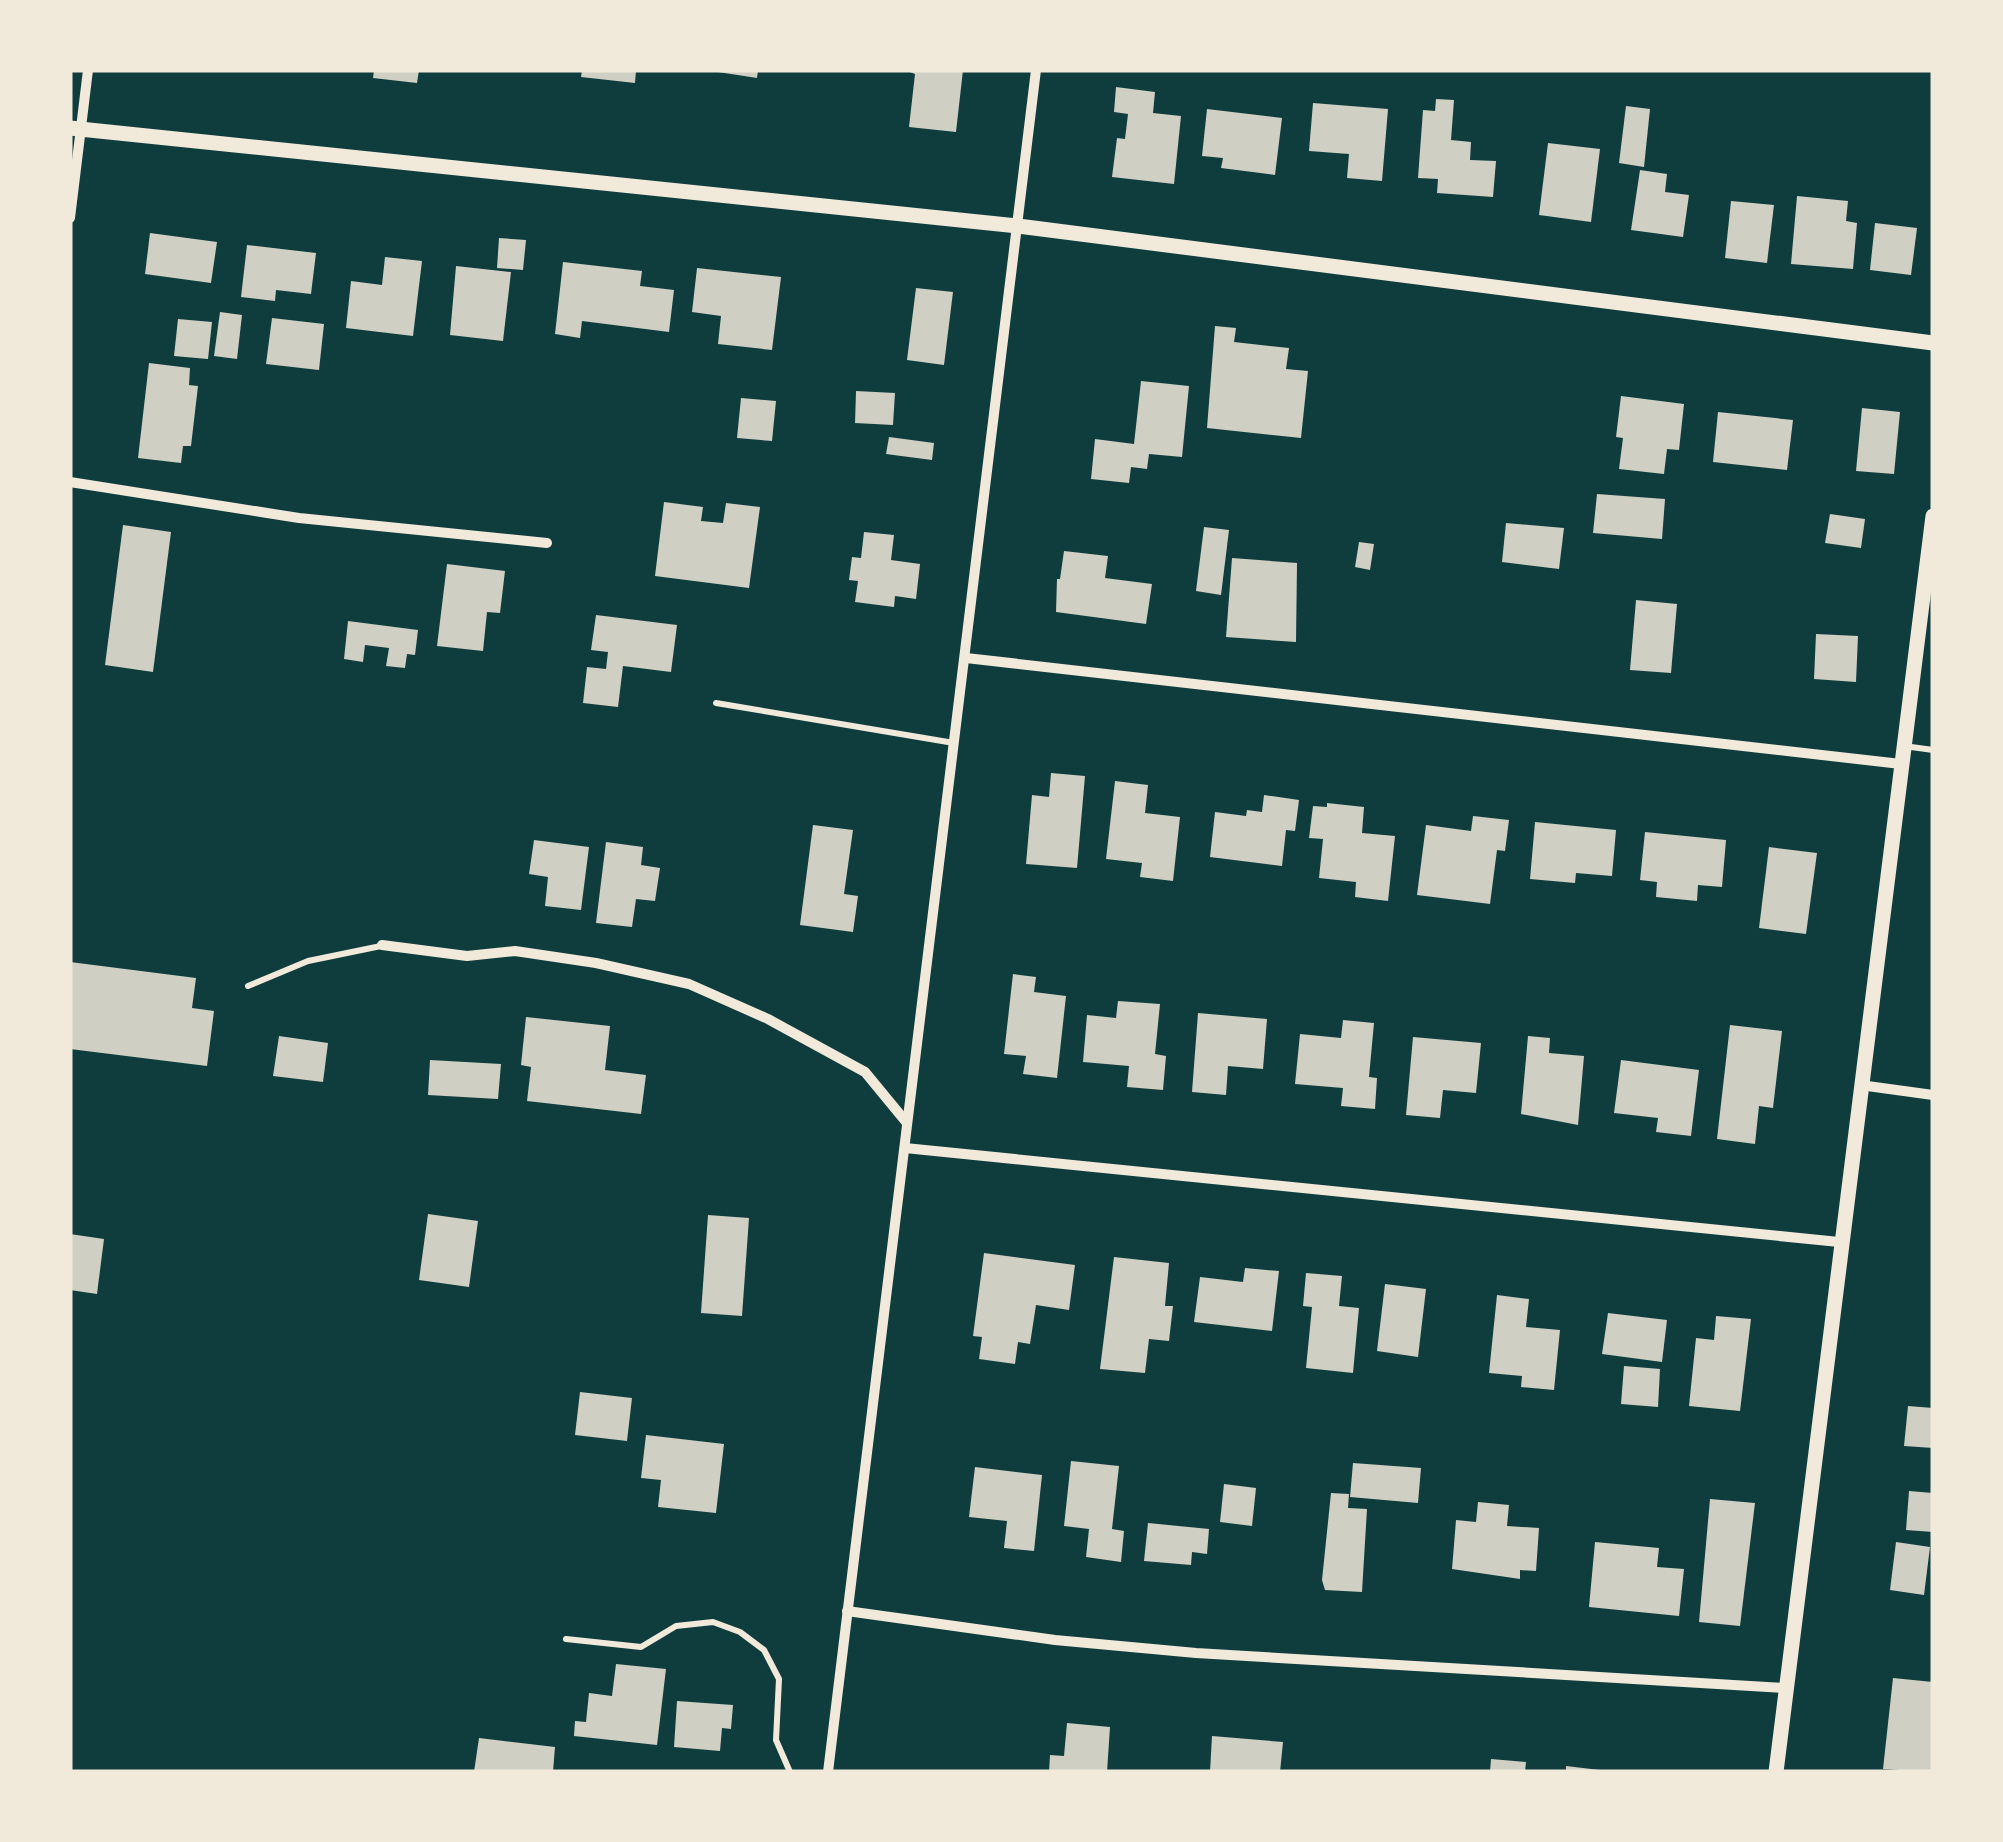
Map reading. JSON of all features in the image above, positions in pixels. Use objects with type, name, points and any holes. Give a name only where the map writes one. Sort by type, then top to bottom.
[{"type":"street","points":[[70,218],[75,129],[88,70]]},
{"type":"street","points":[[828,1772],[1036,70]]},
{"type":"street","points":[[75,129],[1018,226],[1933,343]]},
{"type":"street","points":[[70,482],[299,518],[546,543]]},
{"type":"street","points":[[1776,1772],[1839,1242],[1933,516]]},
{"type":"street","points":[[966,658],[1901,764]]},
{"type":"street","points":[[382,945],[467,956],[515,951],[596,962],[690,984],[768,1019],[865,1072],[908,1124]]},
{"type":"street","points":[[1860,1085],[1933,1094]]},
{"type":"street","points":[[904,1148],[1839,1242]]},
{"type":"street","points":[[847,1611],[1054,1640],[1196,1653],[1786,1688]]},
{"type":"lane","points":[[716,704],[955,743]]},
{"type":"lane","points":[[1903,746],[1933,750]]},
{"type":"lane","points":[[248,986],[308,960],[382,945]]},
{"type":"lane","points":[[566,1639],[641,1647],[676,1626],[713,1622],[740,1632],[764,1650],[779,1679],[776,1740],[790,1772]]},
{"type":"building","points":[[374,70],[419,70],[417,83],[373,78]]},
{"type":"building","points":[[582,70],[636,70],[635,83],[581,77]]},
{"type":"building","points":[[705,70],[758,70],[757,78]]},
{"type":"building","points":[[905,70],[963,70],[956,132],[909,127],[915,74]]},
{"type":"building","points":[[1116,87],[1155,92],[1153,113],[1181,116],[1174,184],[1112,177],[1117,138],[1125,139],[1128,114],[1114,112]]},
{"type":"building","points":[[1436,99],[1454,100],[1451,140],[1471,142],[1470,160],[1496,161],[1493,197],[1437,193],[1438,179],[1418,178],[1423,110],[1435,111]]},
{"type":"building","points":[[1313,103],[1388,109],[1382,181],[1347,178],[1349,154],[1309,151]]},
{"type":"building","points":[[1626,106],[1650,109],[1644,167],[1619,163]]},
{"type":"building","points":[[1207,109],[1282,118],[1275,175],[1221,168],[1223,158],[1202,156]]},
{"type":"building","points":[[1548,143],[1600,149],[1591,222],[1539,215]]},
{"type":"building","points":[[1640,170],[1667,174],[1665,192],[1689,195],[1683,237],[1631,230]]},
{"type":"building","points":[[1797,196],[1848,201],[1846,221],[1857,223],[1853,269],[1791,264]]},
{"type":"building","points":[[1731,201],[1774,205],[1767,263],[1725,258]]},
{"type":"building","points":[[1875,223],[1917,228],[1911,275],[1870,270]]},
{"type":"building","points":[[150,233],[217,242],[211,283],[145,274]]},
{"type":"building","points":[[499,238],[526,240],[523,270],[497,268]]},
{"type":"building","points":[[247,245],[316,253],[311,294],[276,290],[275,301],[241,297]]},
{"type":"building","points":[[385,257],[422,261],[413,336],[346,328],[351,281],[382,285]]},
{"type":"building","points":[[563,262],[642,271],[640,286],[674,290],[669,332],[582,321],[580,338],[555,334]]},
{"type":"building","points":[[456,266],[511,272],[503,341],[450,335]]},
{"type":"building","points":[[697,268],[781,277],[772,350],[718,344],[721,316],[692,312]]},
{"type":"building","points":[[916,288],[953,292],[944,365],[907,360]]},
{"type":"building","points":[[220,312],[242,315],[237,359],[214,356]]},
{"type":"building","points":[[272,318],[324,324],[319,370],[266,364]]},
{"type":"building","points":[[178,319],[212,322],[208,359],[174,356]]},
{"type":"building","points":[[1215,326],[1236,328],[1234,342],[1289,348],[1286,369],[1308,371],[1301,438],[1207,428]]},
{"type":"building","points":[[149,363],[190,368],[189,385],[198,386],[191,446],[183,446],[181,463],[138,458]]},
{"type":"building","points":[[1141,381],[1189,386],[1182,457],[1149,454],[1147,469],[1131,467],[1129,483],[1091,479],[1095,439],[1134,444]]},
{"type":"building","points":[[856,391],[895,393],[893,425],[855,423]]},
{"type":"building","points":[[1621,396],[1684,404],[1679,450],[1667,449],[1664,474],[1619,469],[1623,438],[1616,437]]},
{"type":"building","points":[[741,398],[776,401],[772,441],[737,438]]},
{"type":"building","points":[[1862,408],[1900,412],[1894,474],[1856,471]]},
{"type":"building","points":[[1718,412],[1793,420],[1787,470],[1713,462]]},
{"type":"building","points":[[889,437],[934,443],[932,460],[886,454]]},
{"type":"building","points":[[1597,494],[1665,499],[1662,539],[1593,533]]},
{"type":"building","points":[[664,502],[703,507],[701,521],[723,523],[726,503],[760,507],[749,588],[655,576]]},
{"type":"building","points":[[1830,514],[1865,519],[1861,548],[1825,543]]},
{"type":"building","points":[[1506,523],[1564,528],[1559,569],[1502,562]]},
{"type":"building","points":[[123,525],[171,532],[153,672],[105,665]]},
{"type":"building","points":[[1204,527],[1229,530],[1221,595],[1196,591]]},
{"type":"building","points":[[864,532],[894,535],[891,560],[920,564],[916,599],[895,596],[894,607],[855,602],[858,581],[849,580],[852,557],[861,558]]},
{"type":"building","points":[[1359,542],[1374,544],[1370,570],[1355,567]]},
{"type":"building","points":[[1064,551],[1108,556],[1105,578],[1152,584],[1146,624],[1056,612],[1057,579]]},
{"type":"building","points":[[1232,558],[1297,563],[1296,642],[1226,637]]},
{"type":"building","points":[[447,564],[505,571],[500,613],[487,612],[483,651],[437,646]]},
{"type":"building","points":[[1636,600],[1677,604],[1671,673],[1630,670]]},
{"type":"building","points":[[596,615],[677,625],[671,672],[623,666],[618,707],[583,703],[587,667],[606,669],[608,652],[591,650]]},
{"type":"building","points":[[348,621],[418,630],[415,655],[407,654],[405,668],[386,666],[389,648],[365,645],[363,662],[344,659]]},
{"type":"building","points":[[1816,634],[1858,636],[1856,682],[1814,679]]},
{"type":"building","points":[[1051,773],[1085,776],[1077,868],[1026,864],[1032,795],[1049,797]]},
{"type":"building","points":[[1115,781],[1148,785],[1145,813],[1180,817],[1173,881],[1140,877],[1142,863],[1106,859]]},
{"type":"building","points":[[1264,795],[1299,800],[1295,831],[1286,830],[1282,866],[1210,857],[1215,812],[1246,816],[1247,810],[1262,812]]},
{"type":"building","points":[[1327,803],[1364,807],[1362,833],[1395,836],[1388,901],[1355,897],[1356,882],[1319,878],[1323,839],[1309,838],[1313,806],[1327,807]]},
{"type":"building","points":[[1473,816],[1509,820],[1505,851],[1497,850],[1490,904],[1417,895],[1426,825],[1471,831]]},
{"type":"building","points":[[1535,822],[1616,830],[1612,876],[1576,873],[1575,883],[1530,879]]},
{"type":"building","points":[[813,825],[853,830],[844,894],[858,896],[853,932],[800,925]]},
{"type":"building","points":[[1645,832],[1726,840],[1722,887],[1698,885],[1697,901],[1656,897],[1657,882],[1640,880]]},
{"type":"building","points":[[534,840],[589,847],[581,910],[545,906],[548,877],[529,874]]},
{"type":"building","points":[[606,842],[643,847],[641,865],[660,868],[655,901],[636,899],[632,927],[596,923]]},
{"type":"building","points":[[1769,847],[1817,853],[1806,934],[1759,928]]},
{"type":"building","points":[[70,962],[196,978],[192,1008],[214,1011],[207,1066],[70,1049]]},
{"type":"building","points":[[1013,974],[1036,977],[1034,992],[1066,996],[1057,1078],[1023,1074],[1026,1056],[1004,1054]]},
{"type":"building","points":[[1118,1001],[1160,1004],[1155,1054],[1166,1056],[1163,1090],[1127,1087],[1129,1066],[1083,1062],[1087,1015],[1116,1018]]},
{"type":"building","points":[[1198,1013],[1267,1019],[1263,1069],[1228,1066],[1226,1095],[1192,1092]]},
{"type":"building","points":[[526,1017],[610,1026],[605,1070],[646,1075],[641,1114],[527,1101],[531,1067],[521,1065]]},
{"type":"building","points":[[1343,1020],[1374,1023],[1369,1077],[1377,1078],[1375,1109],[1341,1106],[1343,1088],[1295,1084],[1300,1034],[1341,1038]]},
{"type":"building","points":[[1730,1025],[1782,1031],[1773,1108],[1759,1106],[1755,1144],[1717,1139]]},
{"type":"building","points":[[279,1036],[328,1043],[323,1082],[273,1076]]},
{"type":"building","points":[[1528,1036],[1550,1038],[1549,1053],[1584,1056],[1578,1125],[1521,1114]]},
{"type":"building","points":[[1413,1037],[1481,1043],[1476,1093],[1443,1090],[1440,1118],[1406,1115]]},
{"type":"building","points":[[430,1060],[501,1064],[498,1099],[428,1095]]},
{"type":"building","points":[[1621,1060],[1699,1070],[1691,1136],[1656,1132],[1658,1118],[1614,1113]]},
{"type":"building","points":[[428,1214],[478,1221],[469,1287],[419,1280]]},
{"type":"building","points":[[708,1215],[749,1218],[742,1316],[701,1313]]},
{"type":"building","points":[[70,1234],[104,1239],[97,1294],[70,1290]]},
{"type":"building","points":[[984,1253],[1075,1265],[1069,1310],[1036,1305],[1030,1344],[1018,1342],[1015,1364],[979,1359],[982,1337],[973,1336]]},
{"type":"building","points":[[1114,1257],[1169,1263],[1165,1306],[1173,1306],[1169,1341],[1149,1339],[1145,1373],[1100,1369]]},
{"type":"building","points":[[1245,1268],[1279,1271],[1272,1331],[1194,1322],[1200,1277],[1243,1282]]},
{"type":"building","points":[[1306,1273],[1342,1276],[1339,1306],[1359,1308],[1353,1373],[1306,1368],[1312,1307],[1303,1306]]},
{"type":"building","points":[[1385,1284],[1426,1289],[1418,1357],[1377,1351]]},
{"type":"building","points":[[1497,1295],[1529,1299],[1526,1327],[1560,1330],[1554,1390],[1521,1387],[1522,1376],[1489,1373]]},
{"type":"building","points":[[1608,1313],[1667,1320],[1662,1362],[1602,1354]]},
{"type":"building","points":[[1716,1316],[1751,1319],[1740,1411],[1689,1406],[1696,1338],[1714,1340]]},
{"type":"building","points":[[1624,1366],[1660,1369],[1658,1407],[1621,1404]]},
{"type":"building","points":[[580,1392],[632,1398],[627,1441],[575,1435]]},
{"type":"building","points":[[1908,1406],[1933,1408],[1933,1448],[1904,1446]]},
{"type":"building","points":[[646,1435],[724,1444],[716,1513],[658,1507],[661,1480],[641,1478]]},
{"type":"building","points":[[1071,1461],[1119,1466],[1112,1529],[1124,1531],[1121,1562],[1086,1557],[1089,1529],[1064,1526]]},
{"type":"building","points":[[1353,1463],[1421,1468],[1418,1503],[1350,1497]]},
{"type":"building","points":[[975,1467],[1042,1475],[1034,1551],[1004,1548],[1007,1521],[969,1517]]},
{"type":"building","points":[[1224,1484],[1256,1488],[1252,1526],[1220,1522]]},
{"type":"building","points":[[1909,1491],[1933,1493],[1933,1532],[1906,1530]]},
{"type":"building","points":[[1331,1493],[1349,1494],[1348,1508],[1367,1509],[1362,1592],[1325,1590],[1322,1580]]},
{"type":"building","points":[[1710,1499],[1755,1503],[1740,1626],[1699,1622]]},
{"type":"building","points":[[1478,1502],[1509,1505],[1507,1526],[1539,1528],[1536,1571],[1520,1570],[1520,1579],[1452,1569],[1456,1520],[1476,1522]]},
{"type":"building","points":[[1148,1523],[1209,1529],[1207,1554],[1192,1552],[1191,1565],[1144,1561]]},
{"type":"building","points":[[1595,1542],[1659,1548],[1657,1567],[1684,1569],[1679,1616],[1589,1607]]},
{"type":"building","points":[[1896,1542],[1930,1547],[1924,1595],[1890,1590]]},
{"type":"building","points":[[616,1664],[666,1669],[657,1745],[574,1736],[575,1721],[586,1722],[589,1693],[612,1696]]},
{"type":"building","points":[[1893,1678],[1933,1682],[1933,1772],[1883,1769]]},
{"type":"building","points":[[677,1701],[733,1705],[731,1729],[722,1728],[720,1751],[674,1747]]},
{"type":"building","points":[[1067,1723],[1110,1727],[1107,1772],[1049,1772],[1050,1755],[1064,1756]]},
{"type":"building","points":[[1212,1736],[1283,1742],[1280,1772],[1210,1772]]},
{"type":"building","points":[[479,1738],[555,1747],[553,1772],[474,1772]]},
{"type":"building","points":[[1491,1759],[1526,1762],[1525,1772],[1490,1772]]},
{"type":"building","points":[[1566,1766],[1600,1770],[1600,1772],[1566,1772]]}]
